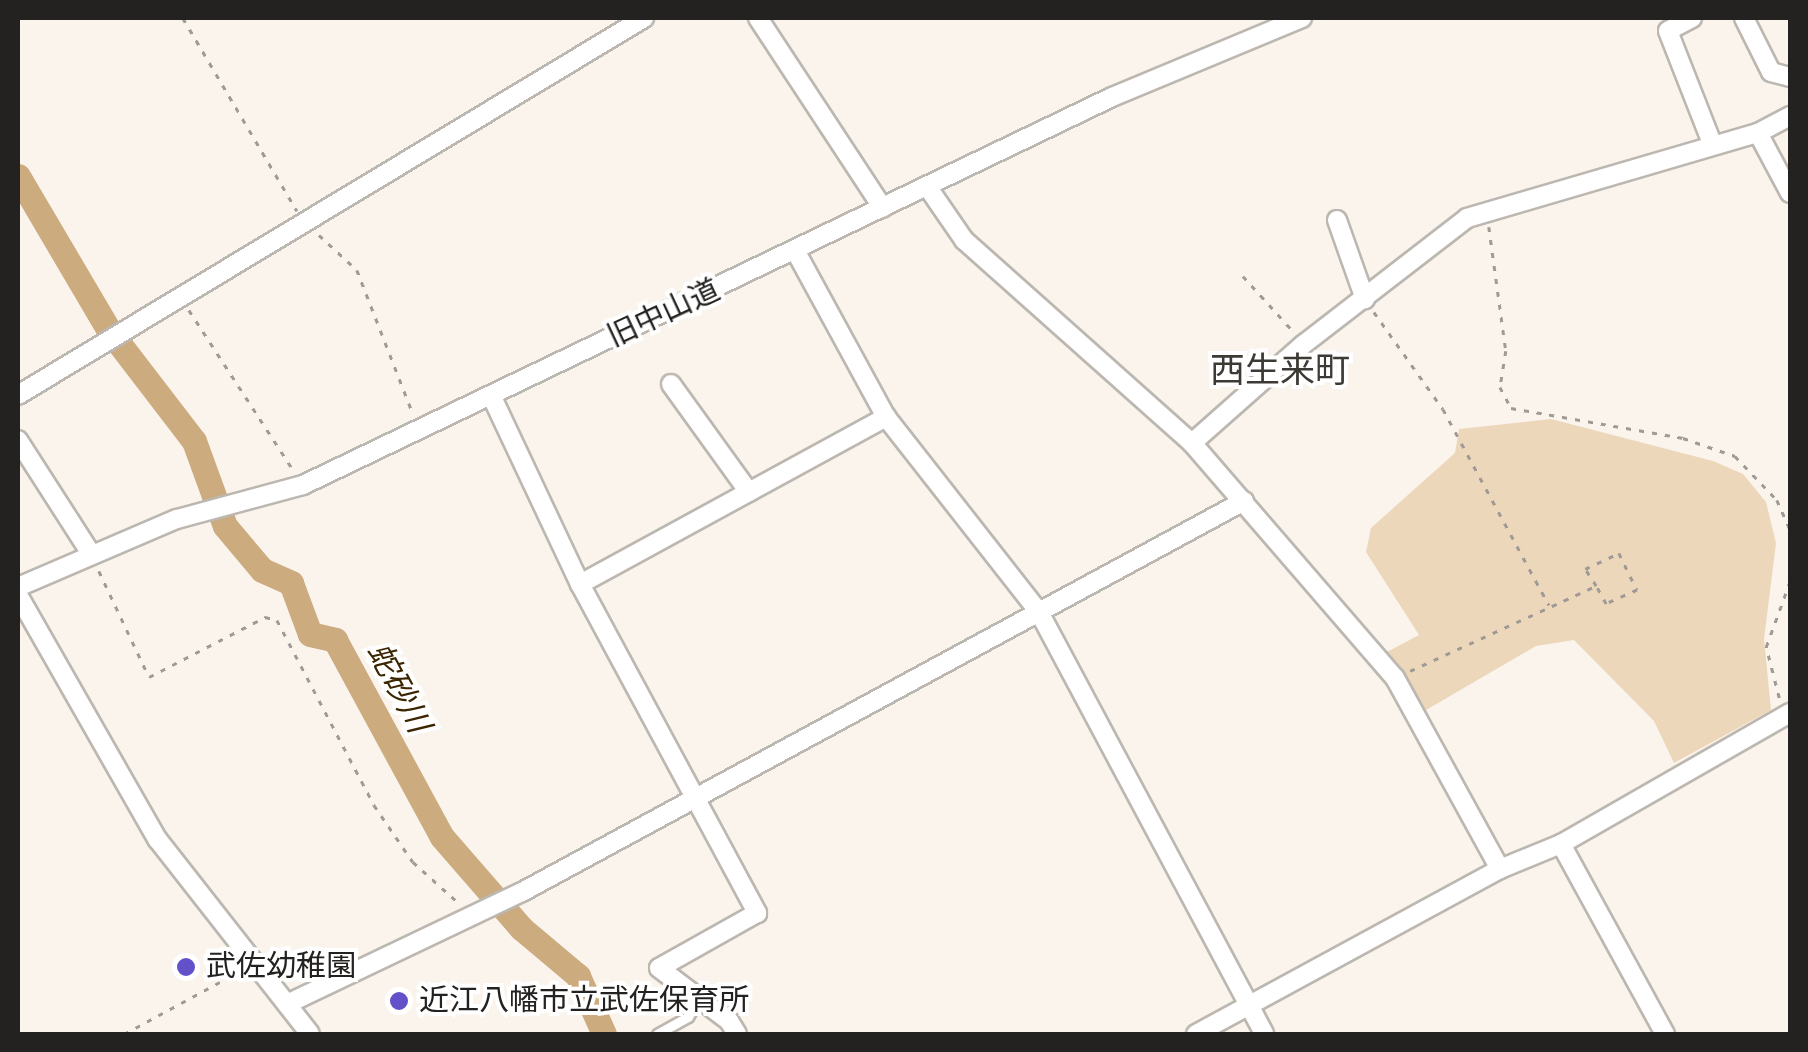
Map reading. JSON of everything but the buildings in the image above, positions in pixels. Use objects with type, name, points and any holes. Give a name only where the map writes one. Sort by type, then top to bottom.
[{"type":"street","points":[[18,395],[124,330],[182,300],[303,221],[644,18]]},
{"type":"street","points":[[758,18],[883,208]]},
{"type":"street","name":"旧中山道","points":[[18,586],[90,552],[303,485],[929,189],[1112,98],[1302,18]]},
{"type":"street","points":[[1692,18],[1665,24],[1712,143]]},
{"type":"street","points":[[1744,18],[1770,72],[1790,77]]},
{"type":"street","points":[[1192,443],[1304,344],[1482,212],[1712,143],[1758,134],[1790,116]]},
{"type":"street","points":[[1758,134],[1790,192]]},
{"type":"street","points":[[929,189],[964,240],[1192,443],[1395,678],[1500,868]]},
{"type":"street","points":[[1338,220],[1365,298]]},
{"type":"street","points":[[796,252],[886,418],[1039,612],[1264,1034]]},
{"type":"street","points":[[670,384],[749,492]]},
{"type":"street","points":[[491,396],[580,584],[757,913],[659,968],[733,1028],[751,1034]]},
{"type":"street","points":[[580,584],[886,418]]},
{"type":"street","points":[[18,440],[90,552]]},
{"type":"street","points":[[287,1004],[512,896],[1244,502]]},
{"type":"street","points":[[18,595],[158,840],[310,1034]]},
{"type":"street","points":[[1196,1034],[1500,868],[1561,844],[1787,715]]},
{"type":"street","points":[[1561,844],[1664,1034]]},
{"type":"lane","points":[[657,1034],[688,1016],[700,998]]},
{"type":"path","points":[[183,18],[303,221],[358,270],[419,430]]},
{"type":"path","points":[[1482,212],[1492,233],[1506,350],[1500,386],[1511,408],[1683,438],[1734,456],[1777,500],[1790,529]]},
{"type":"path","points":[[1243,276],[1304,344]]},
{"type":"path","points":[[1365,298],[1443,409],[1550,607]]},
{"type":"path","points":[[182,300],[303,485]]},
{"type":"path","points":[[90,552],[149,677],[265,617],[277,620],[374,805],[413,862],[471,914]]},
{"type":"path","points":[[1619,553],[1637,590],[1606,604],[1596,586],[1585,569],[1619,553]]},
{"type":"path","points":[[1787,715],[1766,647],[1790,582]]},
{"type":"path","points":[[1395,678],[1596,586]]},
{"type":"path","points":[[124,1034],[254,964]]},
{"type":"shaded area","points":[[1551,419],[1713,461],[1743,474],[1766,502],[1776,543],[1764,639],[1771,710],[1674,763],[1654,721],[1574,640],[1536,646],[1421,713],[1383,654],[1419,635],[1366,552],[1371,528],[1455,453],[1459,429]]},
{"type":"waterway","name":"蛇砂川","points":[[18,176],[108,329],[194,441],[225,526],[262,570],[291,583],[310,634],[335,640],[442,837],[521,928],[578,976],[604,1034]]},
{"type":"place","name":"武佐幼稚園","points":[[186,967]]},
{"type":"place","name":"近江八幡市立武佐保育所","points":[[399,1001]]},
{"type":"district","name":"西生来町","points":[[1280,372]]}]
